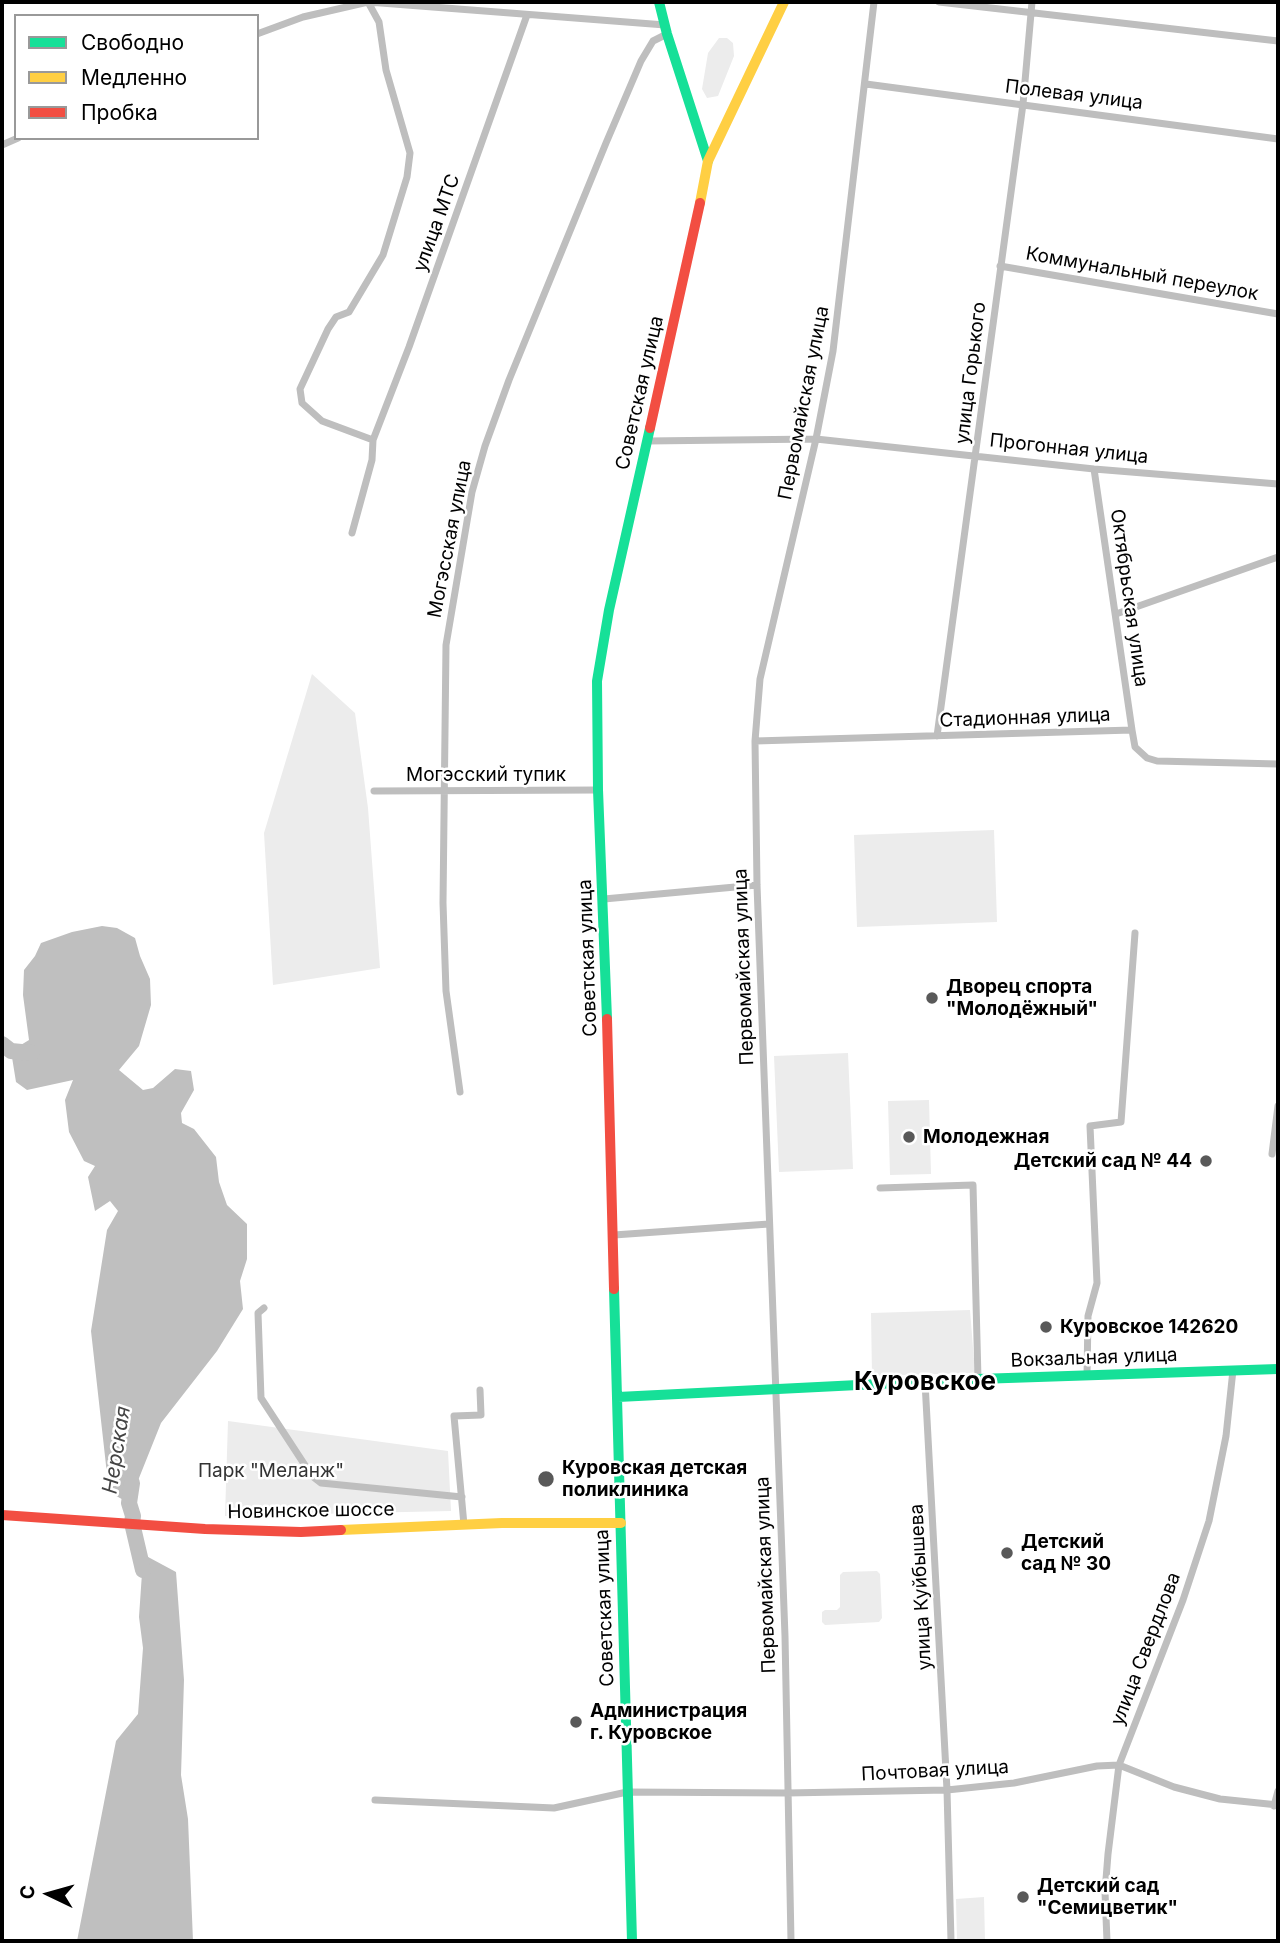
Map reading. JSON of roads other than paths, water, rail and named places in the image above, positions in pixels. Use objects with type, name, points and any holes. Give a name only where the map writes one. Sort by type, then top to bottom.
[{"type":"street","points":[[259,33],[303,17],[368,2],[474,6],[527,15],[666,29]]},
{"type":"street","points":[[368,2],[379,22],[386,70],[410,153],[407,177],[383,255],[349,312],[336,317],[328,329],[300,389],[302,402],[322,421],[373,440]]},
{"type":"street","points":[[659,2],[708,161]]},
{"type":"street","name":"Советская улица","points":[[632,1941],[597,681],[609,610],[708,161],[784,2]]},
{"type":"street","name":"Первомайская улица","points":[[791,1941],[785,1636],[757,885],[755,741],[760,679],[834,351],[874,2]]},
{"type":"street","points":[[939,2],[1278,41]]},
{"type":"street","name":"улица Горького","points":[[937,737],[1023,104],[1032,2]]},
{"type":"street","name":"улица МТС","points":[[352,533],[372,460],[373,440],[409,347],[527,15]]},
{"type":"street","name":"Могэсская улица","points":[[460,1092],[446,991],[443,903],[446,645],[472,492],[485,446],[553,270],[641,61],[653,41],[666,29]]},
{"type":"street","name":"Полевая улица","points":[[866,84],[1278,139]]},
{"type":"street","name":"Коммунальный переулок","points":[[1000,266],[1278,314]]},
{"type":"street","name":"Прогонная улица","points":[[647,441],[816,439],[1094,469],[1278,484]]},
{"type":"street","name":"Октябрьская улица","points":[[1094,469],[1132,730]]},
{"type":"street","points":[[1116,614],[1278,557]]},
{"type":"street","name":"Стадионная улица","points":[[755,741],[1132,730],[1135,747],[1147,758],[1157,761],[1278,764]]},
{"type":"street","name":"Могэсский тупик","points":[[374,791],[598,790]]},
{"type":"street","points":[[604,899],[757,885]]},
{"type":"street","points":[[1087,1376],[1088,1316],[1097,1283],[1090,1126],[1121,1122],[1135,933]]},
{"type":"street","points":[[1272,1154],[1278,1106]]},
{"type":"street","points":[[880,1188],[973,1185],[978,1379]]},
{"type":"street","points":[[614,1234],[769,1224]]},
{"type":"street","points":[[264,1308],[258,1313],[261,1398],[312,1476],[321,1483],[462,1497]]},
{"type":"street","name":"Вокзальная улица","points":[[618,1397],[978,1379],[1278,1368]]},
{"type":"street","name":"улица Свердлова","points":[[1107,1941],[1105,1892],[1119,1765],[1183,1600],[1209,1521],[1226,1436],[1233,1370]]},
{"type":"street","name":"улица Куйбышева","points":[[925,1382],[947,1790],[951,1941]]},
{"type":"street","points":[[464,1525],[454,1416],[481,1415],[480,1390]]},
{"type":"street","name":"Новинское шоссе","points":[[2,1515],[176,1527],[302,1532],[464,1525],[621,1523]]},
{"type":"street","name":"Почтовая улица","points":[[375,1800],[554,1808],[627,1792],[947,1790],[1014,1783],[1097,1766],[1119,1765],[1174,1787],[1220,1799],[1276,1805]]},
{"type":"street","points":[[1276,1805],[1278,1791]]},
{"type":"water","points":[[102,926],[117,928],[135,938],[150,979],[151,1005],[139,1046],[119,1070],[143,1090],[153,1088],[175,1069],[191,1071],[194,1090],[181,1113],[182,1123],[194,1129],[216,1157],[219,1182],[227,1205],[247,1224],[247,1259],[240,1281],[243,1309],[217,1351],[161,1423],[129,1503],[109,1492],[91,1331],[107,1230],[118,1211],[110,1201],[95,1211],[88,1177],[95,1166],[84,1161],[69,1132],[65,1100],[73,1080],[27,1090],[16,1082],[11,1051],[29,1040],[23,995],[24,970],[41,943],[72,932]]},
{"type":"water","points":[[137,1551],[176,1572],[184,1680],[181,1775],[188,1819],[193,1941],[77,1941],[116,1741],[138,1714],[143,1648],[139,1617],[142,1573]]},
{"type":"waterway","name":"Нерская","points":[[2,1044],[11,1051],[32,1053]]},
{"type":"waterway","name":"Нерская","points":[[132,1483],[129,1503],[143,1570]]},
{"type":"place","name":"Дворец спорта \"Молодёжный\"","points":[[932,998]]},
{"type":"place","name":"Молодежная","points":[[909,1137]]},
{"type":"place","name":"Детский сад № 44","points":[[1206,1161]]},
{"type":"place","name":"Куровское 142620","points":[[1046,1327]]},
{"type":"place","name":"Куровская детская поликлиника","points":[[546,1479]]},
{"type":"place","name":"Детский сад № 30","points":[[1007,1553]]},
{"type":"place","name":"Администрация г. Куровское","points":[[576,1722]]},
{"type":"place","name":"Детский сад \"Семицветик\"","points":[[1023,1897]]},
{"type":"district","name":"Куровское","points":[[925,1382]]},
{"type":"park label","name":"Парк \"Меланж\"","points":[[271,1471]]}]
